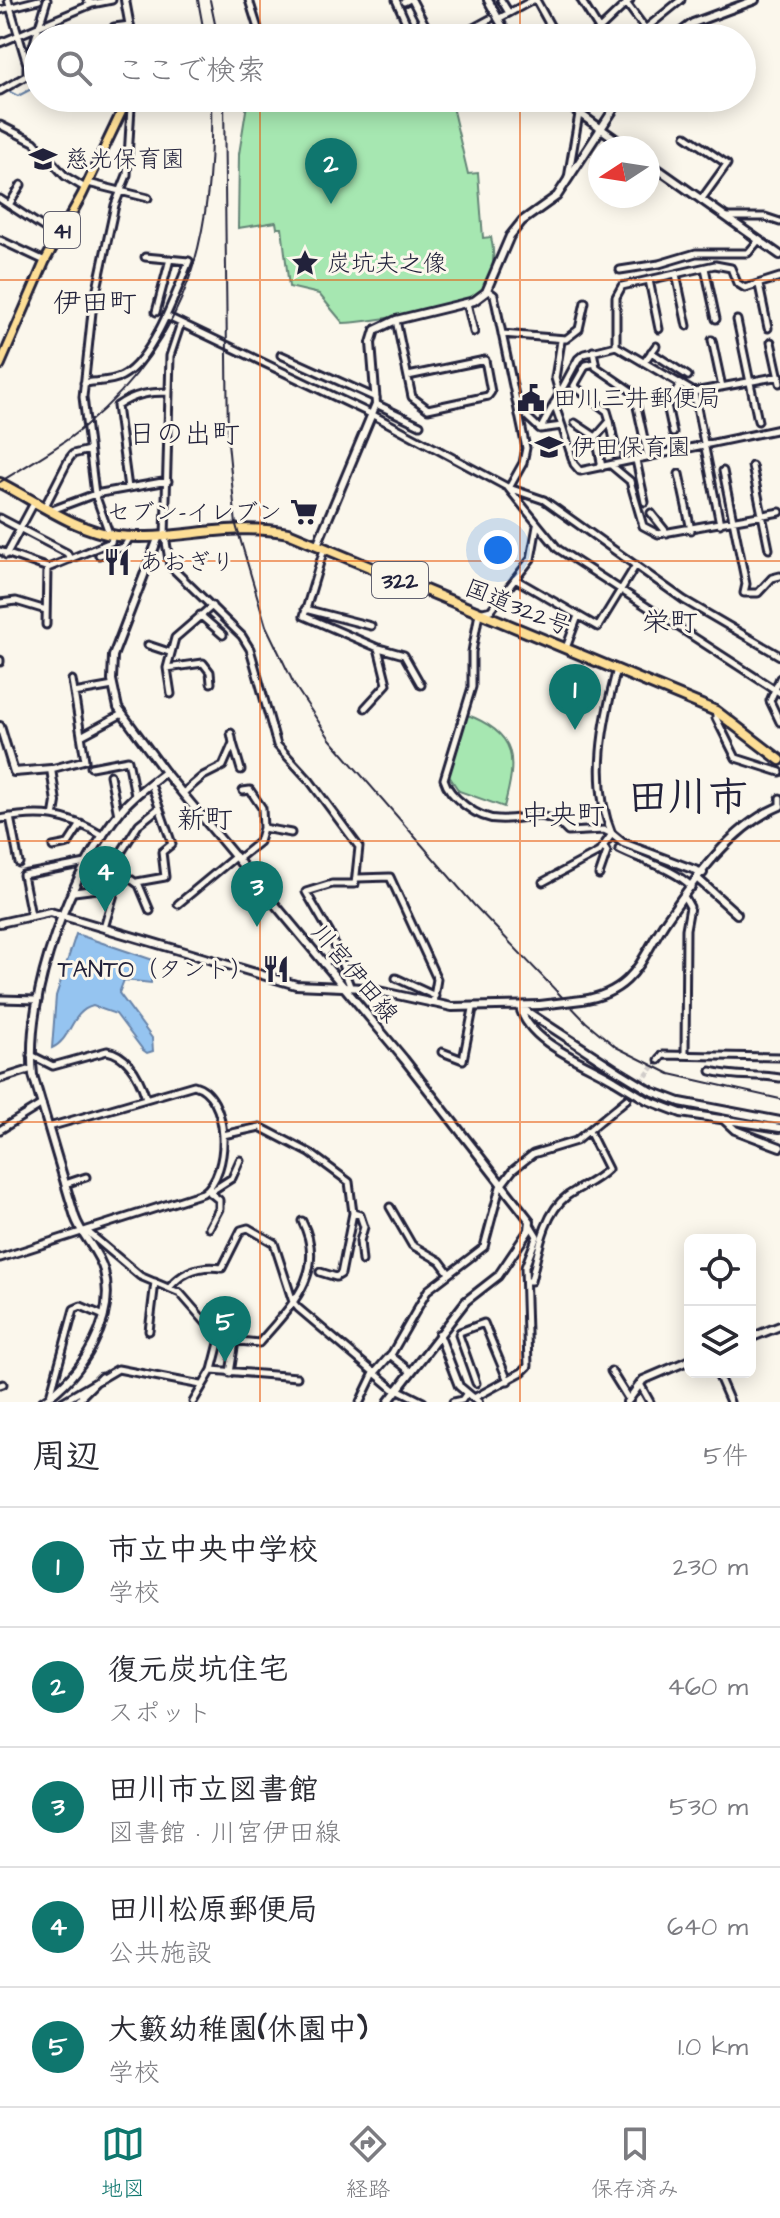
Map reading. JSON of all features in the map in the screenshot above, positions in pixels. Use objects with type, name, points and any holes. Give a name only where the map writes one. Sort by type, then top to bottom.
[{"type":"highway","name":"国道322号","points":[[4,485],[77,524],[111,535],[162,536],[269,529],[320,547],[716,711],[780,760]]},
{"type":"main road","name":"41","points":[[0,365],[45,261],[87,186],[123,112]]},
{"type":"street","points":[[8,0],[24,58]]},
{"type":"street","points":[[0,10],[39,0]]},
{"type":"street","points":[[40,24],[47,0]]},
{"type":"street","points":[[48,24],[90,2],[112,0]]},
{"type":"street","points":[[125,0],[130,24]]},
{"type":"street","points":[[249,0],[257,24]]},
{"type":"street","points":[[396,0],[407,24]]},
{"type":"street","points":[[488,0],[501,24]]},
{"type":"street","points":[[501,0],[509,13]]},
{"type":"street","points":[[498,19],[534,0],[549,24]]},
{"type":"street","points":[[581,0],[596,24]]},
{"type":"street","points":[[647,24],[681,0]]},
{"type":"street","points":[[692,24],[755,0]]},
{"type":"street","points":[[408,1],[423,24]]},
{"type":"street","points":[[604,24],[627,1],[641,24]]},
{"type":"street","points":[[481,24],[490,19]]},
{"type":"street","points":[[0,43],[24,34]]},
{"type":"street","points":[[0,91],[24,71]]},
{"type":"street","points":[[35,500],[3,553],[47,568],[111,542],[95,494],[84,383],[92,312],[119,193],[129,164],[131,112]]},
{"type":"street","points":[[576,112],[611,136]]},
{"type":"street","points":[[421,685],[404,655],[378,648],[304,616],[320,547],[373,415],[376,401],[372,337],[381,325],[467,303],[487,290],[510,236],[522,221],[557,196],[611,112]]},
{"type":"street","points":[[568,179],[579,114]]},
{"type":"street","points":[[0,125],[34,142],[65,176],[87,186],[148,198]]},
{"type":"street","points":[[686,136],[727,164],[701,200]]},
{"type":"street","points":[[660,171],[780,255]]},
{"type":"street","points":[[9,205],[21,185]]},
{"type":"street","points":[[0,199],[58,237]]},
{"type":"street","points":[[726,217],[765,217],[780,222]]},
{"type":"street","points":[[0,240],[45,261]]},
{"type":"street","points":[[620,270],[696,253],[748,253],[759,240]]},
{"type":"street","points":[[84,383],[124,376],[138,361],[166,316],[189,261],[145,257]]},
{"type":"street","points":[[156,312],[170,259]]},
{"type":"street","points":[[616,346],[617,291],[622,286],[727,266],[745,288],[780,277]]},
{"type":"street","points":[[705,268],[716,319]]},
{"type":"street","points":[[676,274],[687,326]]},
{"type":"street","points":[[649,280],[659,329]]},
{"type":"street","points":[[759,285],[768,328]]},
{"type":"street","points":[[487,290],[494,295],[526,453],[509,488]]},
{"type":"street","points":[[502,334],[561,341],[579,329],[585,302]]},
{"type":"street","points":[[467,303],[474,332]]},
{"type":"street","points":[[166,316],[373,415],[509,488],[544,500],[684,600],[780,656]]},
{"type":"street","points":[[396,320],[408,376],[414,400],[428,409],[488,396],[491,392],[485,360],[408,376]]},
{"type":"street","points":[[737,320],[758,421]]},
{"type":"street","points":[[181,323],[170,356],[168,481],[162,536],[170,566],[242,636],[250,649],[277,745],[310,781],[359,847],[358,878],[350,886],[332,884],[306,892],[338,952],[350,986]]},
{"type":"street","points":[[712,340],[722,387]]},
{"type":"street","points":[[559,392],[555,378],[561,341]]},
{"type":"street","points":[[540,429],[578,359],[593,351],[616,346],[694,392],[780,379],[771,342]]},
{"type":"street","points":[[645,361],[656,346]]},
{"type":"street","points":[[593,351],[596,367],[634,393],[648,457]]},
{"type":"street","points":[[651,352],[688,376]]},
{"type":"street","points":[[281,355],[420,425]]},
{"type":"street","points":[[595,363],[586,365],[574,386],[607,411],[617,455]]},
{"type":"street","points":[[673,433],[667,405],[681,384]]},
{"type":"street","points":[[128,488],[117,406],[129,397],[147,392],[169,392]]},
{"type":"street","points":[[694,392],[720,524]]},
{"type":"street","points":[[554,403],[574,464],[580,471],[780,429]]},
{"type":"street","points":[[520,415],[524,414],[540,429]]},
{"type":"street","points":[[596,437],[610,421]]},
{"type":"street","points":[[575,423],[596,437],[602,467]]},
{"type":"street","points":[[540,429],[562,426]]},
{"type":"street","points":[[49,508],[69,459],[89,450]]},
{"type":"street","points":[[636,460],[645,502]]},
{"type":"street","points":[[612,465],[630,481],[643,526],[652,532],[668,534],[780,512]]},
{"type":"street","points":[[752,466],[769,549]]},
{"type":"street","points":[[723,471],[746,584],[744,593],[758,593],[772,578],[780,576]]},
{"type":"street","points":[[679,474],[691,530]]},
{"type":"street","points":[[49,508],[95,494],[168,481]]},
{"type":"street","points":[[0,492],[4,485]]},
{"type":"street","points":[[509,488],[537,526],[578,564],[622,589],[777,691]]},
{"type":"street","points":[[651,513],[668,534]]},
{"type":"street","points":[[0,518],[67,553],[70,559]]},
{"type":"street","points":[[537,526],[531,559],[491,610],[479,613],[472,652],[472,687],[446,766],[446,787],[463,803],[495,820],[541,815],[554,818],[568,832],[604,830],[623,843],[701,877],[737,914]]},
{"type":"street","points":[[99,555],[124,547],[131,536]]},
{"type":"street","name":"川宮伊田線","points":[[162,536],[118,642],[113,686],[122,714],[165,772],[502,1183],[531,1226]]},
{"type":"street","points":[[515,579],[598,627],[636,565]]},
{"type":"street","points":[[46,625],[47,568]]},
{"type":"street","points":[[0,603],[16,601],[46,610]]},
{"type":"street","points":[[171,694],[167,668],[175,638],[212,606]]},
{"type":"street","points":[[305,609],[371,626]]},
{"type":"street","points":[[200,615],[223,635]]},
{"type":"street","points":[[566,648],[578,616]]},
{"type":"street","points":[[148,645],[169,652]]},
{"type":"street","points":[[365,708],[387,684],[378,648]]},
{"type":"street","points":[[167,668],[203,663],[210,672],[211,683]]},
{"type":"street","points":[[543,882],[604,847],[612,834],[599,783],[608,700],[617,669]]},
{"type":"street","points":[[780,678],[777,691],[770,701],[780,722]]},
{"type":"street","points":[[0,726],[14,772],[84,763],[72,680]]},
{"type":"street","points":[[74,693],[113,686]]},
{"type":"street","points":[[716,711],[716,718],[736,758],[780,772]]},
{"type":"street","points":[[81,736],[122,714]]},
{"type":"street","points":[[231,733],[241,770]]},
{"type":"street","points":[[183,793],[203,776],[223,766],[233,743]]},
{"type":"street","points":[[91,767],[128,760],[136,796]]},
{"type":"street","points":[[51,769],[56,802],[54,814]]},
{"type":"street","points":[[42,1402],[69,1377],[99,1334],[105,1316],[107,1290],[104,1268],[80,1232],[32,1069],[38,1000],[64,916],[92,852],[118,815],[165,772]]},
{"type":"street","points":[[110,775],[118,815]]},
{"type":"street","points":[[137,882],[165,877],[162,852],[172,844],[151,784]]},
{"type":"street","points":[[178,904],[259,842],[263,828],[262,808],[250,790],[243,791]]},
{"type":"street","points":[[0,923],[50,912],[279,981],[338,984],[434,999],[473,1009],[602,997],[620,987],[646,960],[667,920],[701,877],[746,825],[780,806],[780,798]]},
{"type":"street","points":[[74,892],[98,889],[139,824],[159,808]]},
{"type":"street","points":[[0,819],[54,814],[103,836]]},
{"type":"street","points":[[10,817],[19,863]]},
{"type":"street","points":[[53,847],[68,844],[81,824]]},
{"type":"street","points":[[263,828],[291,833]]},
{"type":"street","points":[[599,875],[607,852],[604,847]]},
{"type":"street","points":[[619,849],[646,864],[679,875],[693,887]]},
{"type":"street","points":[[92,852],[137,882],[150,911]]},
{"type":"street","points":[[31,915],[23,875],[86,863]]},
{"type":"street","points":[[358,878],[390,877],[437,979],[434,999]]},
{"type":"street","points":[[104,928],[114,894]]},
{"type":"street","points":[[685,898],[690,907],[686,929],[685,1054]]},
{"type":"street","points":[[323,965],[338,952]]},
{"type":"street","points":[[396,978],[434,999]]},
{"type":"street","points":[[0,999],[38,1000]]},
{"type":"street","points":[[520,1007],[651,1091],[680,1102],[780,1128]]},
{"type":"street","points":[[520,1007],[523,1019],[541,1037],[647,1100],[681,1113],[723,1119],[780,1121]]},
{"type":"street","points":[[442,1052],[463,1060],[473,1009]]},
{"type":"street","points":[[31,1054],[53,1066],[107,1051],[114,1053],[140,1077],[146,1098]]},
{"type":"street","points":[[659,1060],[663,1055],[685,1054],[780,1057]]},
{"type":"street","points":[[602,1073],[607,1064]]},
{"type":"street","points":[[0,1079],[32,1069]]},
{"type":"street","points":[[711,1071],[740,1078],[758,1075],[780,1078]]},
{"type":"street","points":[[49,1127],[189,1085],[203,1087],[212,1098],[225,1151],[208,1191]]},
{"type":"street","points":[[360,1402],[373,1375],[390,1355],[428,1290],[484,1247],[502,1183],[533,1154],[568,1144],[627,1099]]},
{"type":"street","points":[[0,1130],[42,1104]]},
{"type":"street","points":[[739,1118],[740,1132]]},
{"type":"street","points":[[723,1119],[740,1132],[780,1147]]},
{"type":"street","points":[[223,1135],[260,1127],[310,1153],[349,1182],[353,1213],[341,1274],[336,1277],[320,1272]]},
{"type":"street","points":[[527,1281],[531,1281],[545,1229],[555,1209],[568,1195],[594,1184],[608,1169],[589,1131]]},
{"type":"street","points":[[0,1258],[208,1191],[232,1178],[240,1160]]},
{"type":"street","points":[[65,1184],[86,1177]]},
{"type":"street","points":[[208,1191],[219,1200],[219,1209],[209,1228]]},
{"type":"street","points":[[390,1207],[412,1245],[440,1261],[449,1273]]},
{"type":"street","points":[[353,1213],[360,1215],[363,1222],[362,1261]]},
{"type":"street","points":[[80,1232],[89,1233],[133,1271],[170,1287],[220,1339],[259,1343],[293,1302],[312,1264],[313,1242],[302,1221]]},
{"type":"street","points":[[388,1402],[474,1293],[498,1276],[531,1226],[537,1236],[526,1261],[528,1366],[508,1381],[473,1397],[453,1402]]},
{"type":"street","points":[[170,1287],[184,1274],[209,1264],[222,1268],[241,1230],[248,1228],[274,1243],[293,1302],[373,1375],[423,1402]]},
{"type":"street","points":[[149,1331],[155,1282]]},
{"type":"street","points":[[50,1396],[50,1386],[74,1309],[81,1306],[105,1316]]},
{"type":"street","points":[[476,1383],[459,1335],[484,1323],[508,1381]]},
{"type":"street","points":[[756,1336],[780,1326]]},
{"type":"street","points":[[439,1334],[459,1386],[473,1397]]},
{"type":"street","points":[[193,1402],[212,1370],[220,1339]]},
{"type":"street","points":[[230,1373],[235,1341]]},
{"type":"street","points":[[390,1355],[410,1371]]},
{"type":"street","points":[[611,1371],[628,1401],[640,1384],[658,1372],[684,1362]]},
{"type":"street","points":[[62,1402],[101,1376],[118,1369],[201,1385]]},
{"type":"street","points":[[212,1370],[297,1377]]},
{"type":"street","points":[[76,1402],[101,1376]]},
{"type":"street","points":[[720,1378],[730,1402]]},
{"type":"street","points":[[640,1384],[650,1402]]},
{"type":"green space","points":[[246,112],[453,112],[468,174],[478,173],[483,238],[491,237],[492,272],[486,285],[474,297],[439,308],[343,323],[319,294],[289,287],[282,228],[277,228],[276,222],[238,228],[239,154]]},
{"type":"green space","points":[[465,714],[495,730],[509,750],[511,775],[504,807],[459,791],[447,773]]},
{"type":"water","points":[[76,934],[153,960],[151,983],[124,980],[119,993],[152,1038],[153,1051],[147,1053],[143,1050],[116,1014],[93,1006],[80,1014],[64,1038],[52,1048],[56,996]]},
{"type":"waterway","points":[[0,95],[8,91],[18,96],[24,93]]},
{"type":"tunnel","points":[[627,1099],[659,1060]]},
{"type":"railway","points":[[198,0],[202,24]]},
{"type":"railway","points":[[210,0],[215,24]]},
{"type":"railway","points":[[0,482],[76,433],[122,391],[151,355],[173,317],[201,236],[208,193],[211,112]]},
{"type":"railway","points":[[224,112],[228,442],[236,525],[266,626],[295,686],[330,739],[474,905],[586,1022],[616,1047],[670,1074],[780,1099]]},
{"type":"place","name":"慈光保育園","points":[[43,159]]},
{"type":"place","name":"復元炭坑住宅","points":[[331,204]]},
{"type":"place","name":"炭坑夫之像","points":[[305,263]]},
{"type":"place","name":"田川三井郵便局","points":[[531,398]]},
{"type":"place","name":"伊田保育園","points":[[549,447]]},
{"type":"place","name":"セブン-イレブン","points":[[304,512]]},
{"type":"place","name":"あおぎり","points":[[117,562]]},
{"type":"place","name":"市立中央中学校","points":[[575,730]]},
{"type":"place","name":"田川松原郵便局","points":[[105,912]]},
{"type":"place","name":"田川市立図書館","points":[[257,927]]},
{"type":"place","name":"TANTO（タント）","points":[[276,969]]},
{"type":"place","name":"大籔幼稚園(休園中)","points":[[225,1362]]},
{"type":"district","name":"伊田町","points":[[95,302]]},
{"type":"district","name":"日の出町","points":[[184,433]]},
{"type":"district","name":"栄町","points":[[670,621]]},
{"type":"district","name":"田川市","points":[[688,796]]},
{"type":"district","name":"中央町","points":[[563,814]]},
{"type":"district","name":"新町","points":[[205,818]]}]
